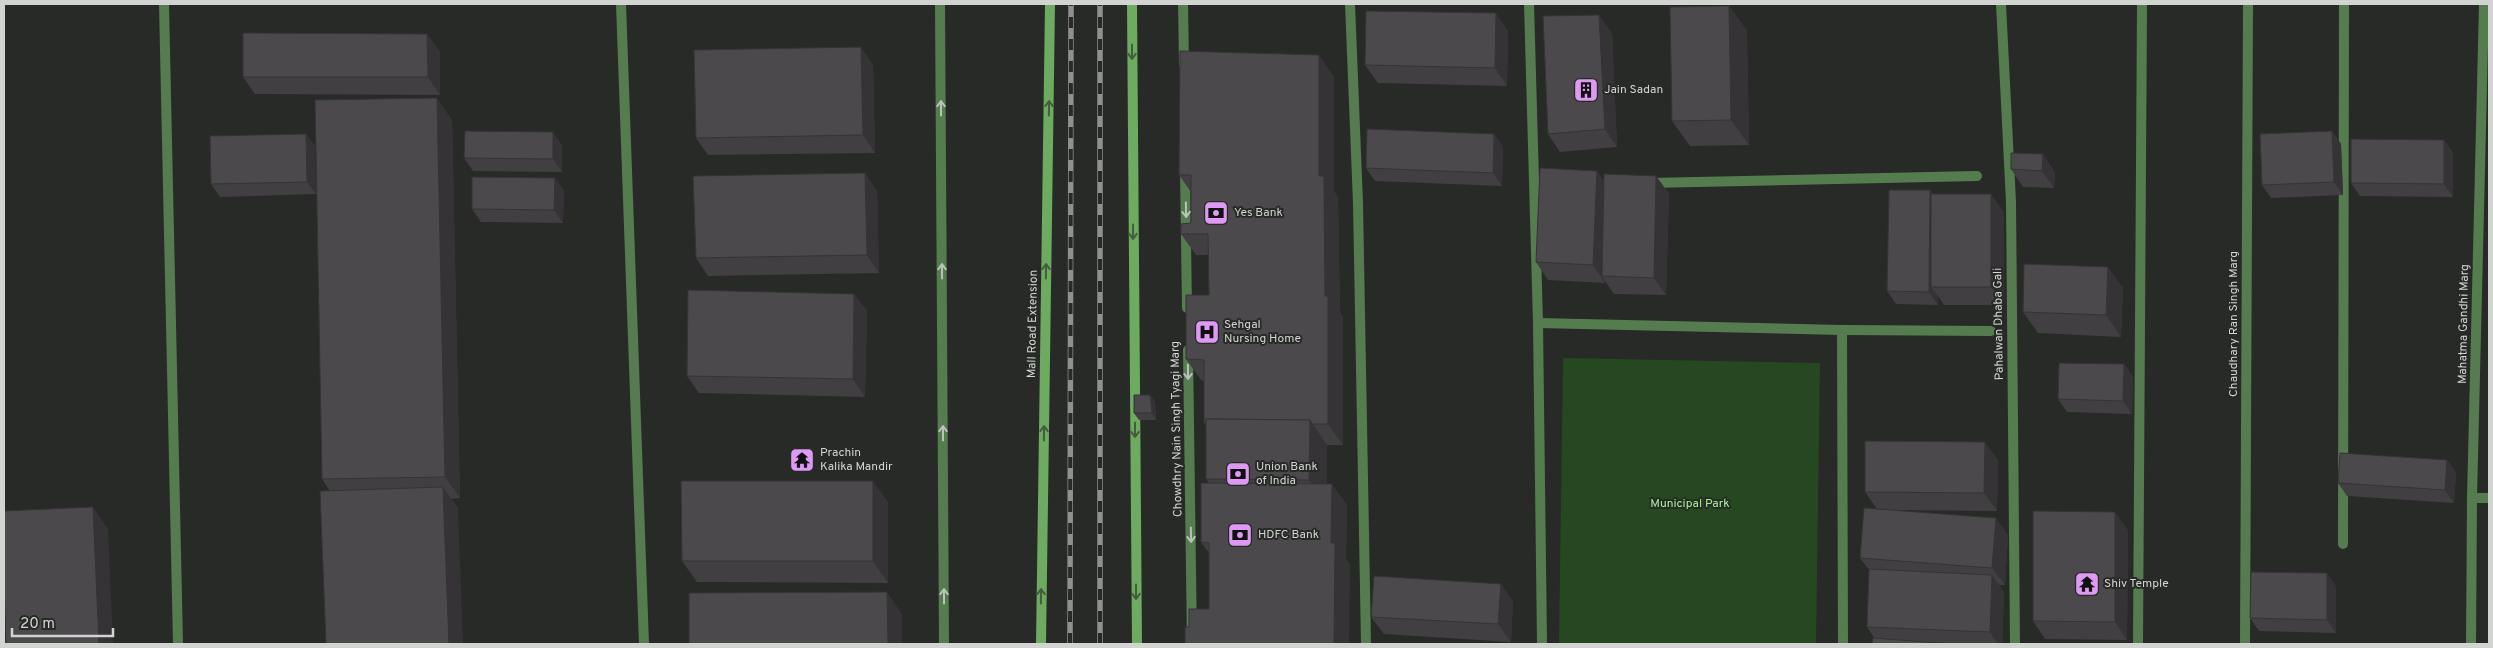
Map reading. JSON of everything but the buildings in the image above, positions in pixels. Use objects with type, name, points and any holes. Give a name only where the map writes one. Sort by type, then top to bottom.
[{"type":"main road","name":"Mall Road Extension","points":[[1041,644],[1050,4]]},
{"type":"main road","points":[[1132,4],[1137,644]]},
{"type":"street","points":[[164,4],[178,644]]},
{"type":"street","points":[[621,4],[644,644]]},
{"type":"street","points":[[940,4],[944,644]]},
{"type":"street","points":[[1183,4],[1184,72]]},
{"type":"street","points":[[1350,4],[1358,203],[1366,644]]},
{"type":"street","points":[[1529,4],[1538,185],[1542,644]]},
{"type":"street","name":"Pahalwan Dhaba Gali","points":[[2001,4],[2011,202],[2015,644]]},
{"type":"street","points":[[2138,644],[2142,4]]},
{"type":"street","name":"Chaudhary Ran Singh Marg","points":[[2244,644],[2248,4]]},
{"type":"street","points":[[2343,544],[2344,4]]},
{"type":"street","name":"Mahatma Gandhi Marg","points":[[2471,644],[2472,498],[2484,4]]},
{"type":"street","points":[[1185,160],[1188,317]]},
{"type":"street","points":[[1641,183],[1977,176]]},
{"type":"street","points":[[1538,323],[1842,330],[1991,331]]},
{"type":"street","points":[[1842,330],[1843,644]]},
{"type":"street","name":"Chowdhry Nain Singh Tyagi Marg","points":[[1188,336],[1192,644]]},
{"type":"street","points":[[2472,498],[2489,498]]},
{"type":"green space","name":"Municipal Park","points":[[1563,358],[1820,363],[1816,644],[1559,644]]},
{"type":"railway","points":[[1070,644],[1071,4]]},
{"type":"railway","points":[[1100,4],[1100,644]]},
{"type":"place","name":"Jain Sadan","points":[[1586,90]]},
{"type":"place","name":"Yes Bank","points":[[1216,213]]},
{"type":"place","name":"Sehgal Nursing Home","points":[[1207,332]]},
{"type":"place","name":"Prachin Kalika Mandir","points":[[802,460]]},
{"type":"place","name":"Union Bank of India","points":[[1238,474]]},
{"type":"place","name":"HDFC Bank","points":[[1240,535]]},
{"type":"place","name":"Shiv Temple","points":[[2087,584]]}]
